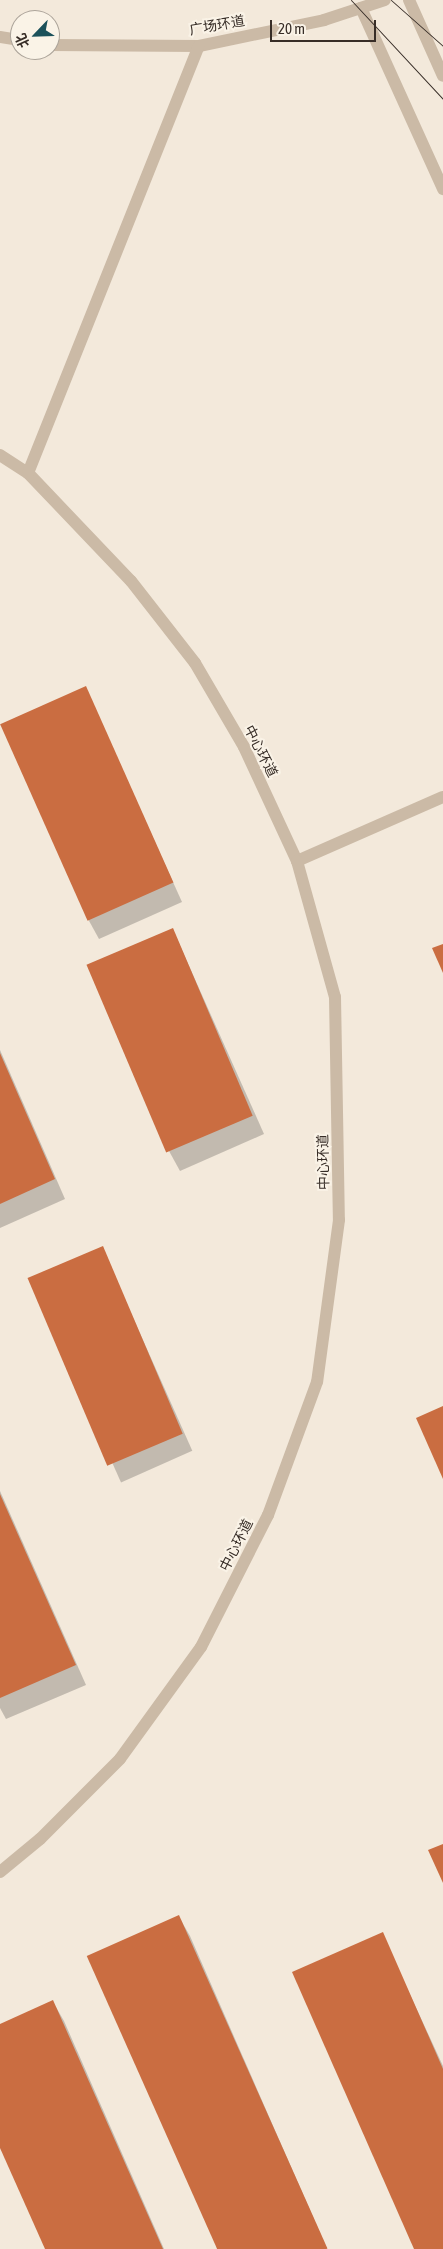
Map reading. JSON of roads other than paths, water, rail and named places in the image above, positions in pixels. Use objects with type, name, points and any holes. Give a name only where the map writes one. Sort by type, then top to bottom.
[{"type":"street","name":"广场环道","points":[[60,45],[199,46],[324,20],[385,0]]},
{"type":"street","points":[[409,0],[443,76]]},
{"type":"street","points":[[362,8],[443,189]]},
{"type":"street","points":[[28,473],[199,46]]},
{"type":"street","name":"中心环道","points":[[0,455],[28,473],[131,581],[195,663],[244,747],[297,861],[335,997],[338,1220],[317,1382],[268,1516],[201,1647],[120,1759],[40,1839],[0,1872]]},
{"type":"street","points":[[297,861],[443,797]]},
{"type":"tram line","points":[[351,0],[443,99]]},
{"type":"tram line","points":[[391,0],[443,46]]}]
